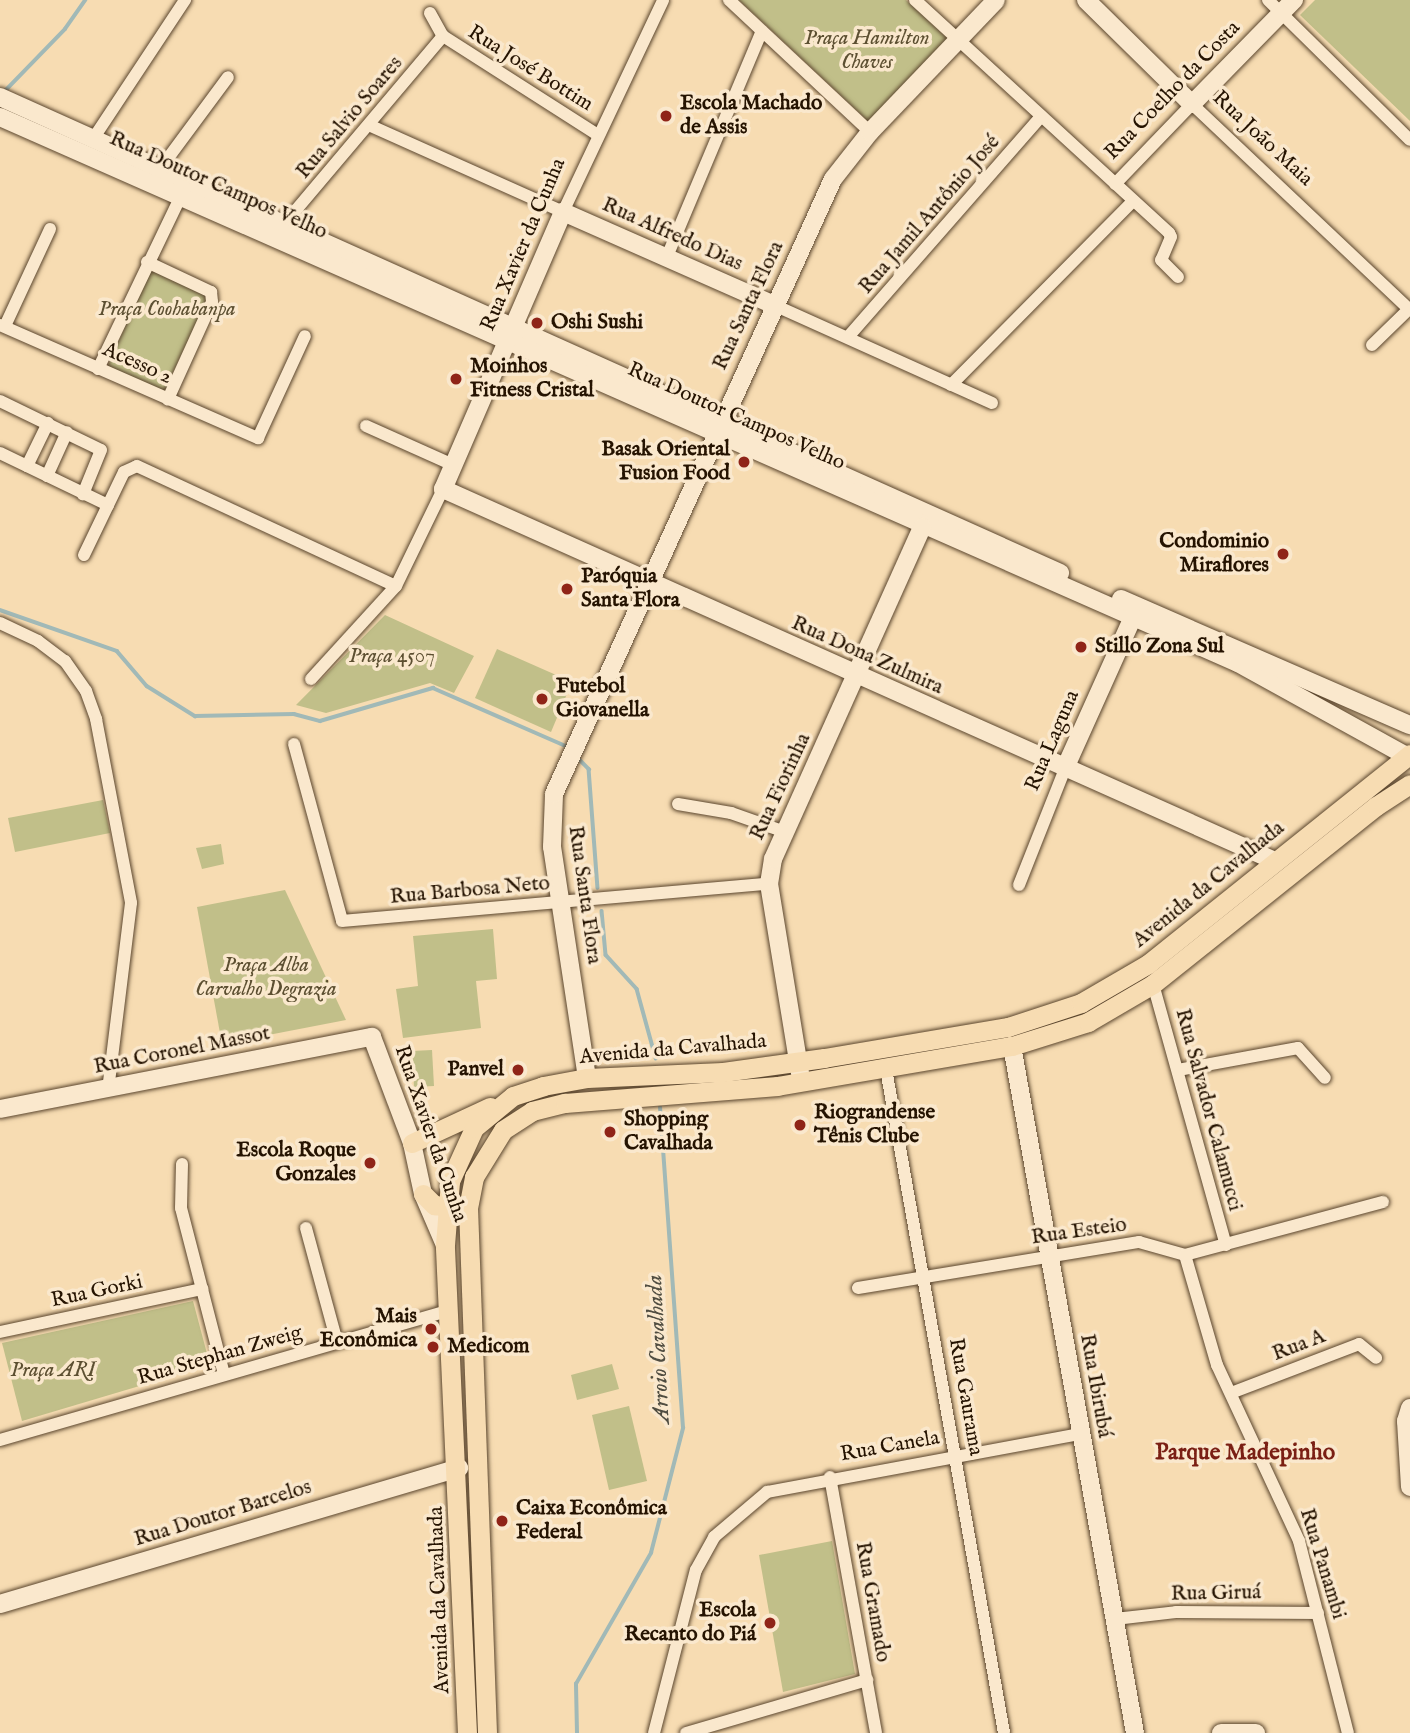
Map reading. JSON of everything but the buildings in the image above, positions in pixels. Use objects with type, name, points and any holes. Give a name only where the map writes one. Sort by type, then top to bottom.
[{"type":"main road","name":"Avenida da Cavalhada","points":[[467,1733],[459,1468],[445,1245],[446,1208],[464,1143],[474,1128],[513,1096],[587,1079],[723,1072],[798,1062],[1007,1027],[1080,1003],[1148,964],[1409,756]]},
{"type":"main road","name":"Avenida da Cavalhada","points":[[487,1733],[468,1208],[474,1177],[491,1144],[531,1111],[565,1102],[685,1096],[886,1069],[1012,1046],[1088,1021],[1153,984],[1376,806],[1410,784]]},
{"type":"main road","points":[[1376,806],[1410,797]]},
{"type":"main road","points":[[531,1111],[579,1092],[587,1079]]},
{"type":"main road","points":[[412,1143],[513,1096]]},
{"type":"main road","points":[[423,1194],[434,1205],[468,1208]]},
{"type":"main road","points":[[459,1468],[468,1474],[478,1515]]},
{"type":"street","points":[[93,139],[182,4],[195,0]]},
{"type":"street","name":"Rua Xavier da Cunha","points":[[311,679],[396,586],[443,489],[596,134],[663,0]]},
{"type":"street","points":[[729,0],[870,132]]},
{"type":"street","points":[[915,0],[1040,118],[1168,233],[1161,260],[1178,278]]},
{"type":"street","name":"Rua Santa Flora","points":[[587,1079],[550,821],[567,762],[833,179],[870,132],[996,0]]},
{"type":"street","name":"Rua João Maia","points":[[1086,0],[1192,104],[1410,309]]},
{"type":"street","points":[[1281,4],[1410,140]]},
{"type":"street","name":"Rua Coelho da Costa","points":[[1115,184],[1192,104],[1281,4]]},
{"type":"street","points":[[426,6],[443,36]]},
{"type":"street","points":[[666,259],[762,31]]},
{"type":"street","name":"Rua José Bottim","points":[[443,36],[596,134]]},
{"type":"street","name":"Rua Salvio Soares","points":[[285,223],[371,126],[443,36]]},
{"type":"street","points":[[160,169],[228,78]]},
{"type":"street","name":"Rua Doutor Campos Velho","points":[[0,97],[285,223],[512,333]]},
{"type":"street","name":"Rua Doutor Campos Velho","points":[[0,117],[512,333],[718,426],[1358,699],[1410,725]]},
{"type":"street","name":"Rua Jamil Antônio José","points":[[848,337],[1040,118]]},
{"type":"street","name":"Rua Alfredo Dias","points":[[371,126],[992,403]]},
{"type":"street","points":[[98,369],[147,262],[182,194]]},
{"type":"street","points":[[951,384],[1133,201]]},
{"type":"street","points":[[2,326],[50,229]]},
{"type":"street","points":[[147,262],[211,292],[212,302],[168,399]]},
{"type":"street","points":[[1372,345],[1410,309]]},
{"type":"street","name":"Acesso 2","points":[[2,326],[258,438],[305,336]]},
{"type":"street","points":[[2,406],[48,423],[101,450],[83,494]]},
{"type":"street","points":[[27,466],[48,423]]},
{"type":"street","points":[[366,426],[453,465]]},
{"type":"street","name":"Rua Doutor Campos Velho","points":[[718,426],[922,527],[1238,663],[1409,756]]},
{"type":"street","points":[[47,476],[67,432]]},
{"type":"street","points":[[0,453],[108,505]]},
{"type":"street","points":[[84,555],[124,472],[137,467],[396,586]]},
{"type":"street","name":"Rua Dona Zulmira","points":[[443,489],[856,677],[1066,766],[1275,861]]},
{"type":"street","name":"Rua Fiorinha","points":[[802,1082],[769,884],[773,859],[922,527]]},
{"type":"street","name":"Rua Laguna","points":[[1019,885],[1066,766],[1133,617]]},
{"type":"street","points":[[0,623],[38,641],[65,660],[86,691],[96,719],[131,903],[108,1088]]},
{"type":"street","points":[[1346,721],[1358,699]]},
{"type":"street","name":"Rua Barbosa Neto","points":[[294,744],[342,921],[769,884]]},
{"type":"street","points":[[678,804],[731,813],[785,832]]},
{"type":"street","name":"Rua Salvador Calamucci","points":[[1153,984],[1226,1245]]},
{"type":"street","name":"Rua Xavier da Cunha","points":[[372,1038],[412,1143],[423,1194],[445,1245]]},
{"type":"street","name":"Rua Coronel Massot","points":[[0,1109],[372,1038]]},
{"type":"street","name":"Rua Ibirubá","points":[[1012,1046],[1135,1733]]},
{"type":"street","points":[[1178,1070],[1298,1048],[1325,1078]]},
{"type":"street","name":"Rua Gaurama","points":[[886,1069],[1004,1733]]},
{"type":"street","points":[[182,1164],[181,1208],[224,1374]]},
{"type":"street","name":"Rua Esteio","points":[[858,1288],[1139,1242],[1185,1255],[1383,1202]]},
{"type":"street","points":[[306,1227],[337,1342]]},
{"type":"street","name":"Rua Panambi","points":[[1185,1255],[1217,1365],[1299,1541],[1348,1733]]},
{"type":"street","name":"Rua Gorki","points":[[0,1332],[202,1289]]},
{"type":"street","name":"Rua Stephan Zweig","points":[[0,1440],[451,1310]]},
{"type":"street","name":"Rua A","points":[[1231,1393],[1359,1344],[1376,1359]]},
{"type":"street","points":[[1410,1408],[1410,1487]]},
{"type":"street","name":"Rua Canela","points":[[654,1733],[696,1570],[714,1537],[767,1492],[830,1477],[1080,1434]]},
{"type":"street","name":"Rua Doutor Barcelos","points":[[0,1604],[459,1468]]},
{"type":"street","name":"Rua Gramado","points":[[830,1477],[876,1733]]},
{"type":"street","name":"Rua Giruá","points":[[1115,1619],[1176,1612],[1318,1613]]},
{"type":"street","points":[[687,1733],[867,1679]]},
{"type":"street","points":[[1221,1733],[1256,1733]]},
{"type":"green space","name":"Praça Hamilton Chaves","points":[[739,0],[906,0],[949,40],[870,123]]},
{"type":"green space","points":[[1315,0],[1410,0],[1410,121],[1300,15]]},
{"type":"green space","name":"Praça Coohabanpa","points":[[150,269],[209,294],[164,392],[108,366]]},
{"type":"green space","name":"Praça 4507","points":[[385,615],[474,656],[454,693],[430,683],[326,713],[296,705]]},
{"type":"green space","points":[[497,649],[572,682],[551,732],[475,698]]},
{"type":"green space","points":[[103,800],[110,833],[15,852],[8,818]]},
{"type":"green space","points":[[221,844],[224,864],[202,869],[196,848]]},
{"type":"green space","name":"Praça Alba Carvalho Degrazia","points":[[285,890],[346,1020],[222,1044],[197,907]]},
{"type":"green space","points":[[493,929],[497,979],[476,981],[481,1028],[403,1038],[396,989],[418,986],[413,936]]},
{"type":"green space","points":[[432,1050],[434,1086],[414,1087],[412,1051]]},
{"type":"green space","name":"Praça ARI","points":[[193,1301],[210,1365],[22,1421],[2,1343]]},
{"type":"green space","points":[[612,1364],[619,1389],[577,1400],[571,1375]]},
{"type":"green space","points":[[629,1406],[647,1481],[609,1490],[592,1415]]},
{"type":"green space","points":[[832,1541],[855,1674],[783,1692],[759,1555]]},
{"type":"waterway","points":[[5,91],[65,29],[85,0]]},
{"type":"waterway","name":"Arroio Cavalhada","points":[[0,610],[117,651],[147,686],[195,716],[294,714],[320,721],[433,688],[568,747]]},
{"type":"waterway","name":"Arroio Cavalhada","points":[[578,758],[589,769],[598,888]]},
{"type":"waterway","name":"Arroio Cavalhada","points":[[602,911],[606,955],[637,989],[656,1058]]},
{"type":"waterway","name":"Arroio Cavalhada","points":[[577,1733],[576,1684],[651,1553],[683,1428],[660,1108]]},
{"type":"place","name":"Escola Machado de Assis","points":[[666,116]]},
{"type":"place","name":"Oshi Sushi","points":[[537,323]]},
{"type":"place","name":"Moinhos Fitness Cristal","points":[[456,379]]},
{"type":"place","name":"Basak Oriental Fusion Food","points":[[744,462]]},
{"type":"place","name":"Condominio Miraflores","points":[[1283,554]]},
{"type":"place","name":"Paróquia Santa Flora","points":[[567,589]]},
{"type":"place","name":"Stillo Zona Sul","points":[[1081,647]]},
{"type":"place","name":"Futebol Giovanella","points":[[542,699]]},
{"type":"place","name":"Panvel","points":[[518,1070]]},
{"type":"place","name":"Riograndense Tênis Clube","points":[[800,1125]]},
{"type":"place","name":"Shopping Cavalhada","points":[[610,1132]]},
{"type":"place","name":"Escola Roque Gonzales","points":[[370,1163]]},
{"type":"place","name":"Mais Econômica","points":[[431,1329]]},
{"type":"place","name":"Medicom","points":[[433,1347]]},
{"type":"place","name":"Caixa Econômica Federal","points":[[502,1521]]},
{"type":"place","name":"Escola Recanto do Piá","points":[[770,1623]]},
{"type":"district","name":"Parque Madepinho","points":[[1245,1453]]}]
